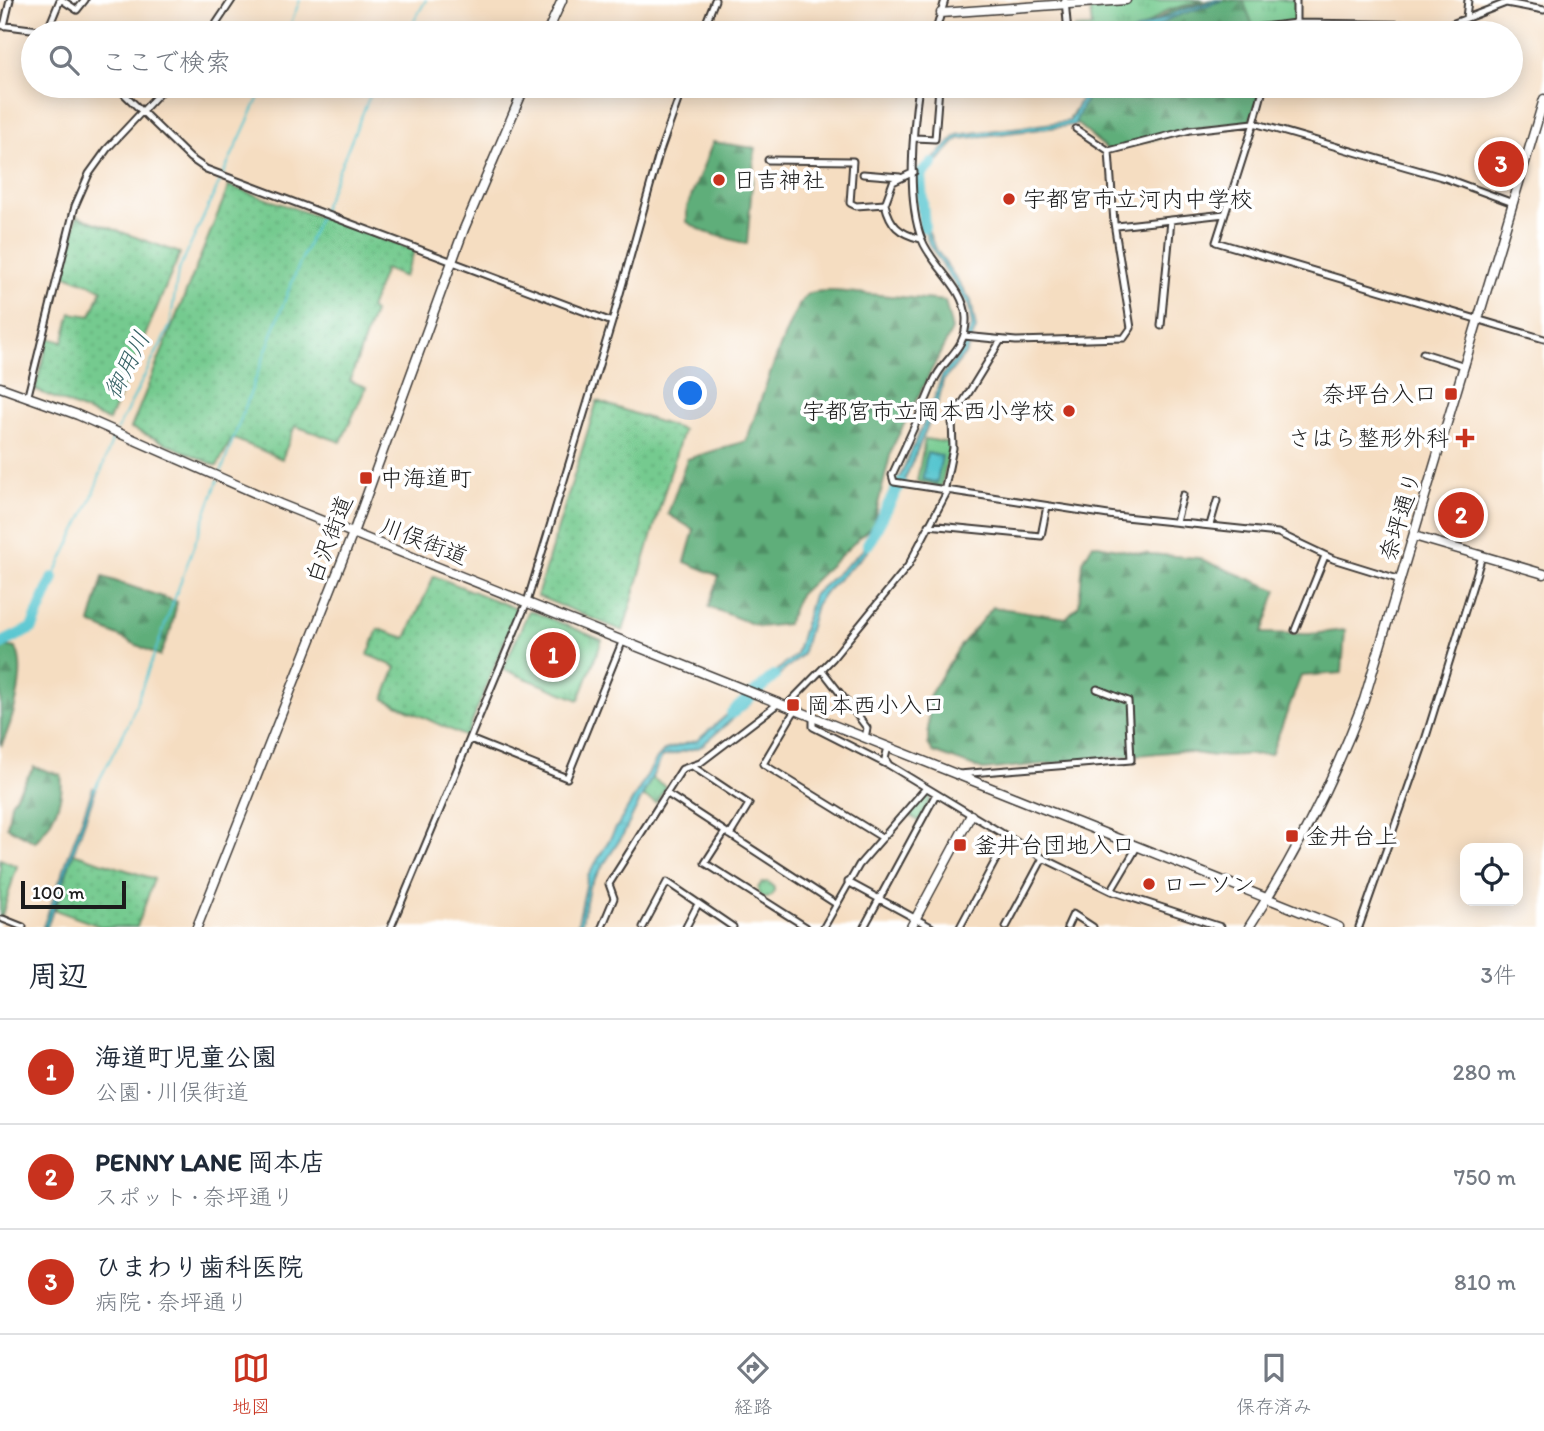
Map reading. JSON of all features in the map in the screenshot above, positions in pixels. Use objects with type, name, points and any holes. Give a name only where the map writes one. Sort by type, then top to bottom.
[{"type":"main road","points":[[552,21],[562,0]]},
{"type":"main road","points":[[941,13],[1126,0]]},
{"type":"main road","name":"白沢街道","points":[[197,927],[353,534],[452,261],[520,98]]},
{"type":"main road","name":"奈坪通り","points":[[1249,927],[1268,898],[1352,732],[1401,580],[1544,99]]},
{"type":"main road","name":"川俣街道","points":[[0,387],[29,395],[353,534],[1339,927]]},
{"type":"main road","points":[[1414,536],[1544,574]]},
{"type":"main road","points":[[914,923],[971,815]]},
{"type":"street","points":[[10,0],[2,25],[21,27]]},
{"type":"street","points":[[52,21],[61,0],[77,10],[85,0]]},
{"type":"street","points":[[218,21],[232,0]]},
{"type":"street","points":[[707,21],[715,0]]},
{"type":"street","points":[[939,21],[945,0]]},
{"type":"street","points":[[1296,0],[1296,21]]},
{"type":"street","points":[[1466,18],[1468,0]]},
{"type":"street","points":[[1065,3],[1067,21]]},
{"type":"street","points":[[1458,21],[1506,3],[1544,10]]},
{"type":"street","points":[[128,98],[190,158],[206,169],[612,322]]},
{"type":"street","points":[[29,395],[75,206],[89,174],[107,149],[154,98]]},
{"type":"street","points":[[391,927],[527,602],[612,322],[659,154],[679,98]]},
{"type":"street","points":[[918,98],[914,172],[915,216],[921,239],[931,258],[961,300],[968,336],[933,381],[928,401],[892,475],[899,485],[1047,506],[1278,533],[1325,556],[1401,580]]},
{"type":"street","points":[[915,138],[935,139],[938,98]]},
{"type":"street","points":[[1261,98],[1216,243],[1544,339]]},
{"type":"street","points":[[1076,129],[1109,151],[1191,130],[1254,123],[1445,178],[1513,202]]},
{"type":"street","points":[[968,336],[1001,340],[1124,338],[1129,334],[1131,328],[1117,226],[1114,223],[1109,151]]},
{"type":"street","points":[[768,160],[853,161],[850,203],[856,206],[884,204]]},
{"type":"street","points":[[914,172],[893,182],[884,204],[889,221],[906,236],[921,239]]},
{"type":"street","points":[[863,174],[900,177]]},
{"type":"street","points":[[1117,226],[1225,214]]},
{"type":"street","points":[[1161,326],[1171,220]]},
{"type":"street","points":[[602,927],[614,898],[609,884],[682,769],[701,763],[783,705],[822,670],[908,566],[945,492],[953,448],[951,420],[1001,340]]},
{"type":"street","points":[[1423,353],[1465,366]]},
{"type":"street","points":[[1176,522],[1183,495]]},
{"type":"street","points":[[1210,525],[1217,501]]},
{"type":"street","points":[[928,525],[1041,536],[1047,506]]},
{"type":"street","points":[[1359,927],[1426,740],[1482,555]]},
{"type":"street","points":[[1296,630],[1325,556]]},
{"type":"street","points":[[470,739],[567,778],[623,640]]},
{"type":"street","points":[[822,670],[867,729],[865,738]]},
{"type":"street","points":[[956,774],[1131,760],[1128,701],[1097,689]]},
{"type":"street","points":[[795,710],[763,764],[883,838]]},
{"type":"street","points":[[813,717],[813,727],[889,765],[1084,881],[1222,927]]},
{"type":"street","points":[[888,747],[885,759],[889,765]]},
{"type":"street","points":[[692,766],[749,804],[705,863],[806,927]]},
{"type":"street","points":[[824,927],[866,855],[926,788]]},
{"type":"street","points":[[666,793],[836,904]]},
{"type":"street","points":[[864,927],[936,794]]},
{"type":"street","points":[[960,927],[1008,837]]},
{"type":"street","points":[[1111,891],[1137,847]]},
{"type":"street","points":[[1006,927],[1043,858]]},
{"type":"street","points":[[848,882],[914,923],[931,927]]},
{"type":"street","points":[[643,927],[667,883],[731,926]]},
{"type":"street","points":[[686,927],[698,904]]},
{"type":"street","points":[[1067,927],[1073,914],[1093,927]]},
{"type":"street","points":[[3,919],[23,927]]},
{"type":"street","points":[[1189,927],[1195,919]]},
{"type":"green space","points":[[1150,0],[1204,0],[1168,10],[1152,21],[1091,21],[1090,9]]},
{"type":"green space","points":[[1212,0],[1243,0],[1251,21],[1156,21],[1171,11]]},
{"type":"green space","points":[[1243,0],[1296,0],[1296,21],[1251,21]]},
{"type":"green space","points":[[1082,98],[1259,98],[1249,122],[1190,130],[1109,151],[1070,118]]},
{"type":"green space","points":[[713,142],[755,148],[747,244],[705,232],[687,222],[687,207]]},
{"type":"green space","points":[[229,186],[415,250],[404,277],[385,269],[370,309],[374,312],[350,381],[366,387],[341,442],[295,426],[282,459],[232,438],[217,466],[131,428]]},
{"type":"green space","points":[[77,216],[180,253],[109,421],[35,390],[49,338],[63,342],[71,313],[91,316],[102,289],[66,275]]},
{"type":"green space","points":[[835,291],[945,301],[952,330],[892,448],[873,525],[799,595],[787,624],[760,627],[709,607],[719,576],[685,562],[694,530],[668,514],[687,459],[746,441],[784,338],[801,302],[811,293]]},
{"type":"green space","points":[[597,401],[683,430],[623,631],[537,596]]},
{"type":"green space","points":[[925,439],[951,443],[941,487],[917,481]]},
{"type":"green space","points":[[1093,544],[1138,553],[1198,558],[1277,590],[1262,633],[1310,634],[1345,630],[1342,673],[1301,676],[1271,754],[1214,756],[1180,751],[983,770],[933,752],[928,744],[929,696],[960,646],[993,607],[1066,618],[1079,605],[1083,561]]},
{"type":"green space","points":[[434,576],[517,609],[466,737],[384,699],[396,667],[368,655],[378,629],[406,638]]},
{"type":"green space","points":[[103,577],[177,602],[171,629],[160,656],[90,623]]},
{"type":"green space","points":[[529,610],[602,640],[579,700],[503,669]]},
{"type":"green space","points":[[0,645],[16,648],[20,670],[14,711],[1,746]]},
{"type":"green space","points":[[34,767],[61,775],[62,784],[56,812],[35,842],[7,827],[11,803]]},
{"type":"green space","points":[[652,778],[666,787],[656,803],[642,796]]},
{"type":"green space","points":[[928,793],[931,799],[919,821],[908,815]]},
{"type":"green space","points":[[73,853],[154,879],[137,927],[102,927],[55,910]]},
{"type":"green space","points":[[0,859],[17,866],[0,922]]},
{"type":"green space","points":[[766,882],[772,884],[772,896],[766,898],[760,896],[758,890],[760,884]]},
{"type":"water","points":[[1223,0],[1166,21],[1157,21],[1175,13]]},
{"type":"water","points":[[1081,98],[1086,98],[1074,125],[958,139],[924,176],[923,217],[934,246],[971,301],[976,329],[966,353],[943,381],[939,399],[896,500],[891,497],[933,402],[942,375],[957,357],[972,327],[969,307],[929,244],[921,220],[921,172],[957,135],[1070,121]]},
{"type":"water","points":[[927,453],[942,456],[937,483],[922,479]]},
{"type":"water","points":[[872,530],[877,532],[868,551],[824,593],[816,605],[802,655],[764,688],[759,685],[796,655],[813,595],[864,549]]},
{"type":"water","points":[[743,701],[750,704],[700,747],[662,757],[623,835],[589,887],[581,927],[577,927],[588,876],[656,760],[665,750],[698,740]]},
{"type":"water","points":[[93,788],[96,789],[47,927],[43,927]]},
{"type":"waterway","name":"御用川","points":[[292,21],[300,0]]},
{"type":"waterway","points":[[414,21],[426,0]]},
{"type":"waterway","name":"御用川","points":[[117,430],[170,326],[178,272],[258,98]]},
{"type":"waterway","points":[[220,475],[287,294],[369,98]]},
{"type":"waterway","points":[[924,227],[920,174],[932,164]]},
{"type":"waterway","name":"御用川","points":[[53,578],[91,500],[114,435]]},
{"type":"waterway","points":[[94,790],[129,723],[218,480]]},
{"type":"waterway","points":[[868,544],[900,483]]},
{"type":"waterway","name":"御用川","points":[[0,644],[32,628],[53,578]]},
{"type":"waterway","points":[[732,713],[774,676]]},
{"type":"place","name":"ひまわり歯科医院","points":[[1501,164]]},
{"type":"place","name":"日吉神社","points":[[719,180]]},
{"type":"place","name":"宇都宮市立河内中学校","points":[[1009,199]]},
{"type":"place","name":"奈坪台入口","points":[[1451,394]]},
{"type":"place","name":"宇都宮市立岡本西小学校","points":[[1069,411]]},
{"type":"place","name":"さはら整形外科","points":[[1465,438]]},
{"type":"place","name":"中海道町","points":[[366,478]]},
{"type":"place","name":"PENNY LANE 岡本店","points":[[1461,515]]},
{"type":"place","name":"海道町児童公園","points":[[553,655]]},
{"type":"place","name":"岡本西小入口","points":[[793,705]]},
{"type":"place","name":"金井台上","points":[[1292,836]]},
{"type":"place","name":"釜井台団地入口","points":[[960,845]]},
{"type":"place","name":"ローソン","points":[[1149,884]]}]
